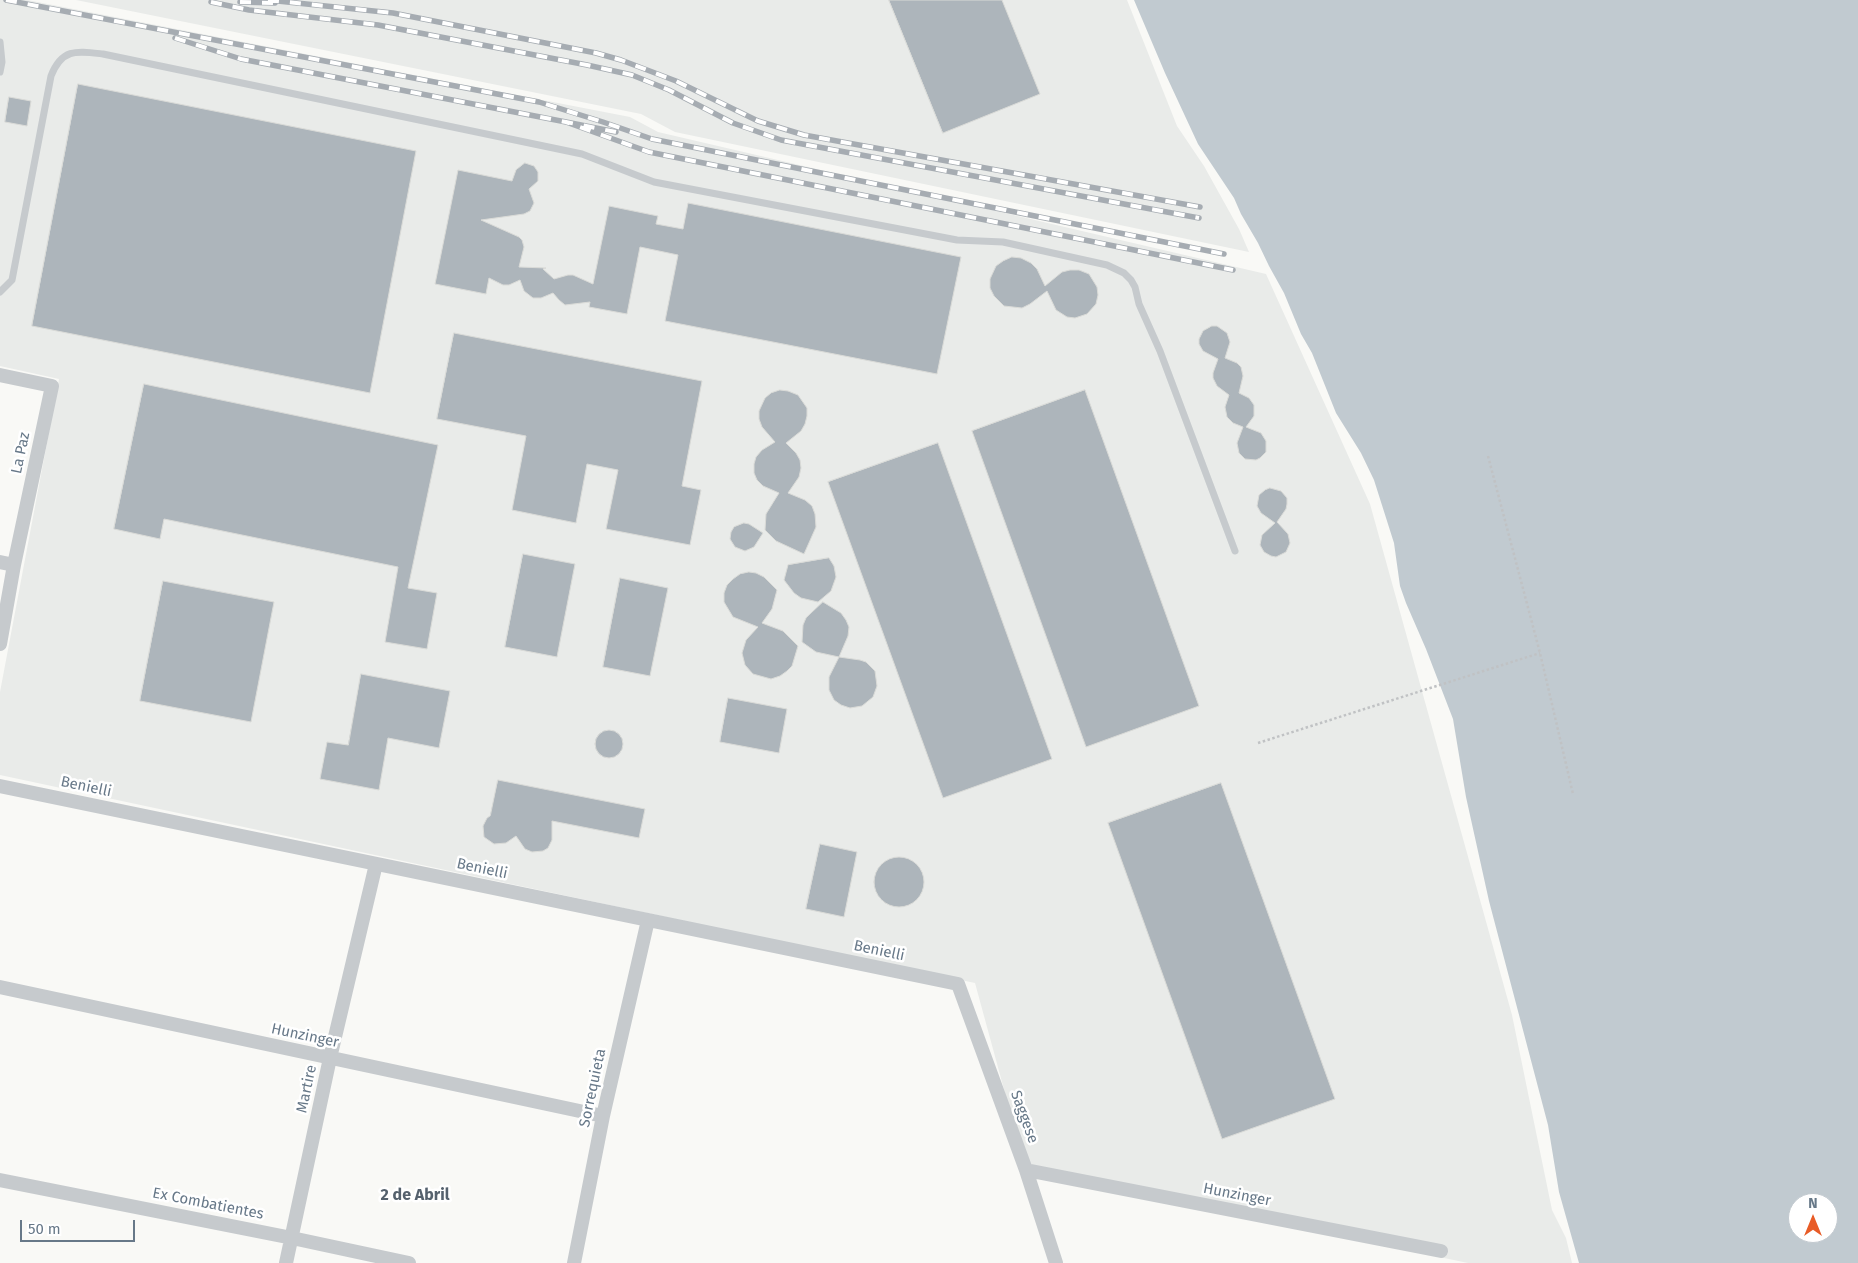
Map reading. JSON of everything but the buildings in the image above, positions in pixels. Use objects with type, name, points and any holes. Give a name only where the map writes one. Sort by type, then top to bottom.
[{"type":"street","name":"La Paz","points":[[0,375],[52,386],[14,565],[0,644]]},
{"type":"street","points":[[0,562],[14,565]]},
{"type":"street","name":"Benielli","points":[[0,786],[958,984]]},
{"type":"street","name":"Martire","points":[[286,1263],[330,1058],[376,864]]},
{"type":"street","name":"Sorrequieta","points":[[574,1263],[603,1116],[648,920]]},
{"type":"street","name":"Saggese","points":[[958,984],[1026,1170],[1056,1263]]},
{"type":"street","name":"Hunzinger","points":[[0,987],[603,1116]]},
{"type":"street","name":"Hunzinger","points":[[1026,1170],[1441,1251]]},
{"type":"street","name":"Ex Combatientes","points":[[0,1180],[409,1263]]},
{"type":"lane","points":[[0,42],[2,62],[0,72]]},
{"type":"lane","points":[[0,292],[12,280],[51,76],[56,64],[67,54],[82,52],[103,54],[582,154],[654,182],[957,240],[1003,242],[1107,265],[1124,273],[1135,287],[1139,304],[1160,351],[1235,551]]},
{"type":"path","points":[[1488,456],[1540,653],[1573,794]]},
{"type":"path","points":[[1258,742],[1540,653]]},
{"type":"shaded area","points":[[0,0],[27,0],[630,117],[658,132],[1266,274],[1370,504],[1512,1015],[1552,1210],[1566,1238],[1572,1263],[1468,1263],[1026,1170],[975,983],[0,775],[0,692],[59,379],[0,366]]},
{"type":"shaded area","points":[[76,0],[1127,0],[1177,126],[1204,166],[1239,229],[1249,252],[675,132],[641,114]]},
{"type":"shaded area","points":[[1134,0],[1858,0],[1858,1263],[1579,1263],[1559,1192],[1548,1125],[1489,901],[1466,797],[1453,719],[1400,586],[1394,543],[1374,480],[1361,453],[1336,413],[1312,353],[1301,334],[1284,293],[1258,243],[1234,198],[1198,144]]},
{"type":"railway","points":[[6,0],[539,102],[652,139],[1224,254]]},
{"type":"railway","points":[[268,0],[393,13],[596,53],[621,60],[676,81],[758,121],[804,135],[1200,207]]},
{"type":"railway","points":[[211,2],[249,10],[378,25],[587,65],[632,75],[669,90],[733,123],[781,140],[1199,218]]},
{"type":"railway","points":[[240,2],[275,3]]},
{"type":"railway","points":[[175,38],[241,59],[566,122]]},
{"type":"railway","points":[[616,132],[566,122],[649,152],[1233,270]]},
{"type":"district","name":"2 de Abril","points":[[415,1196]]}]
